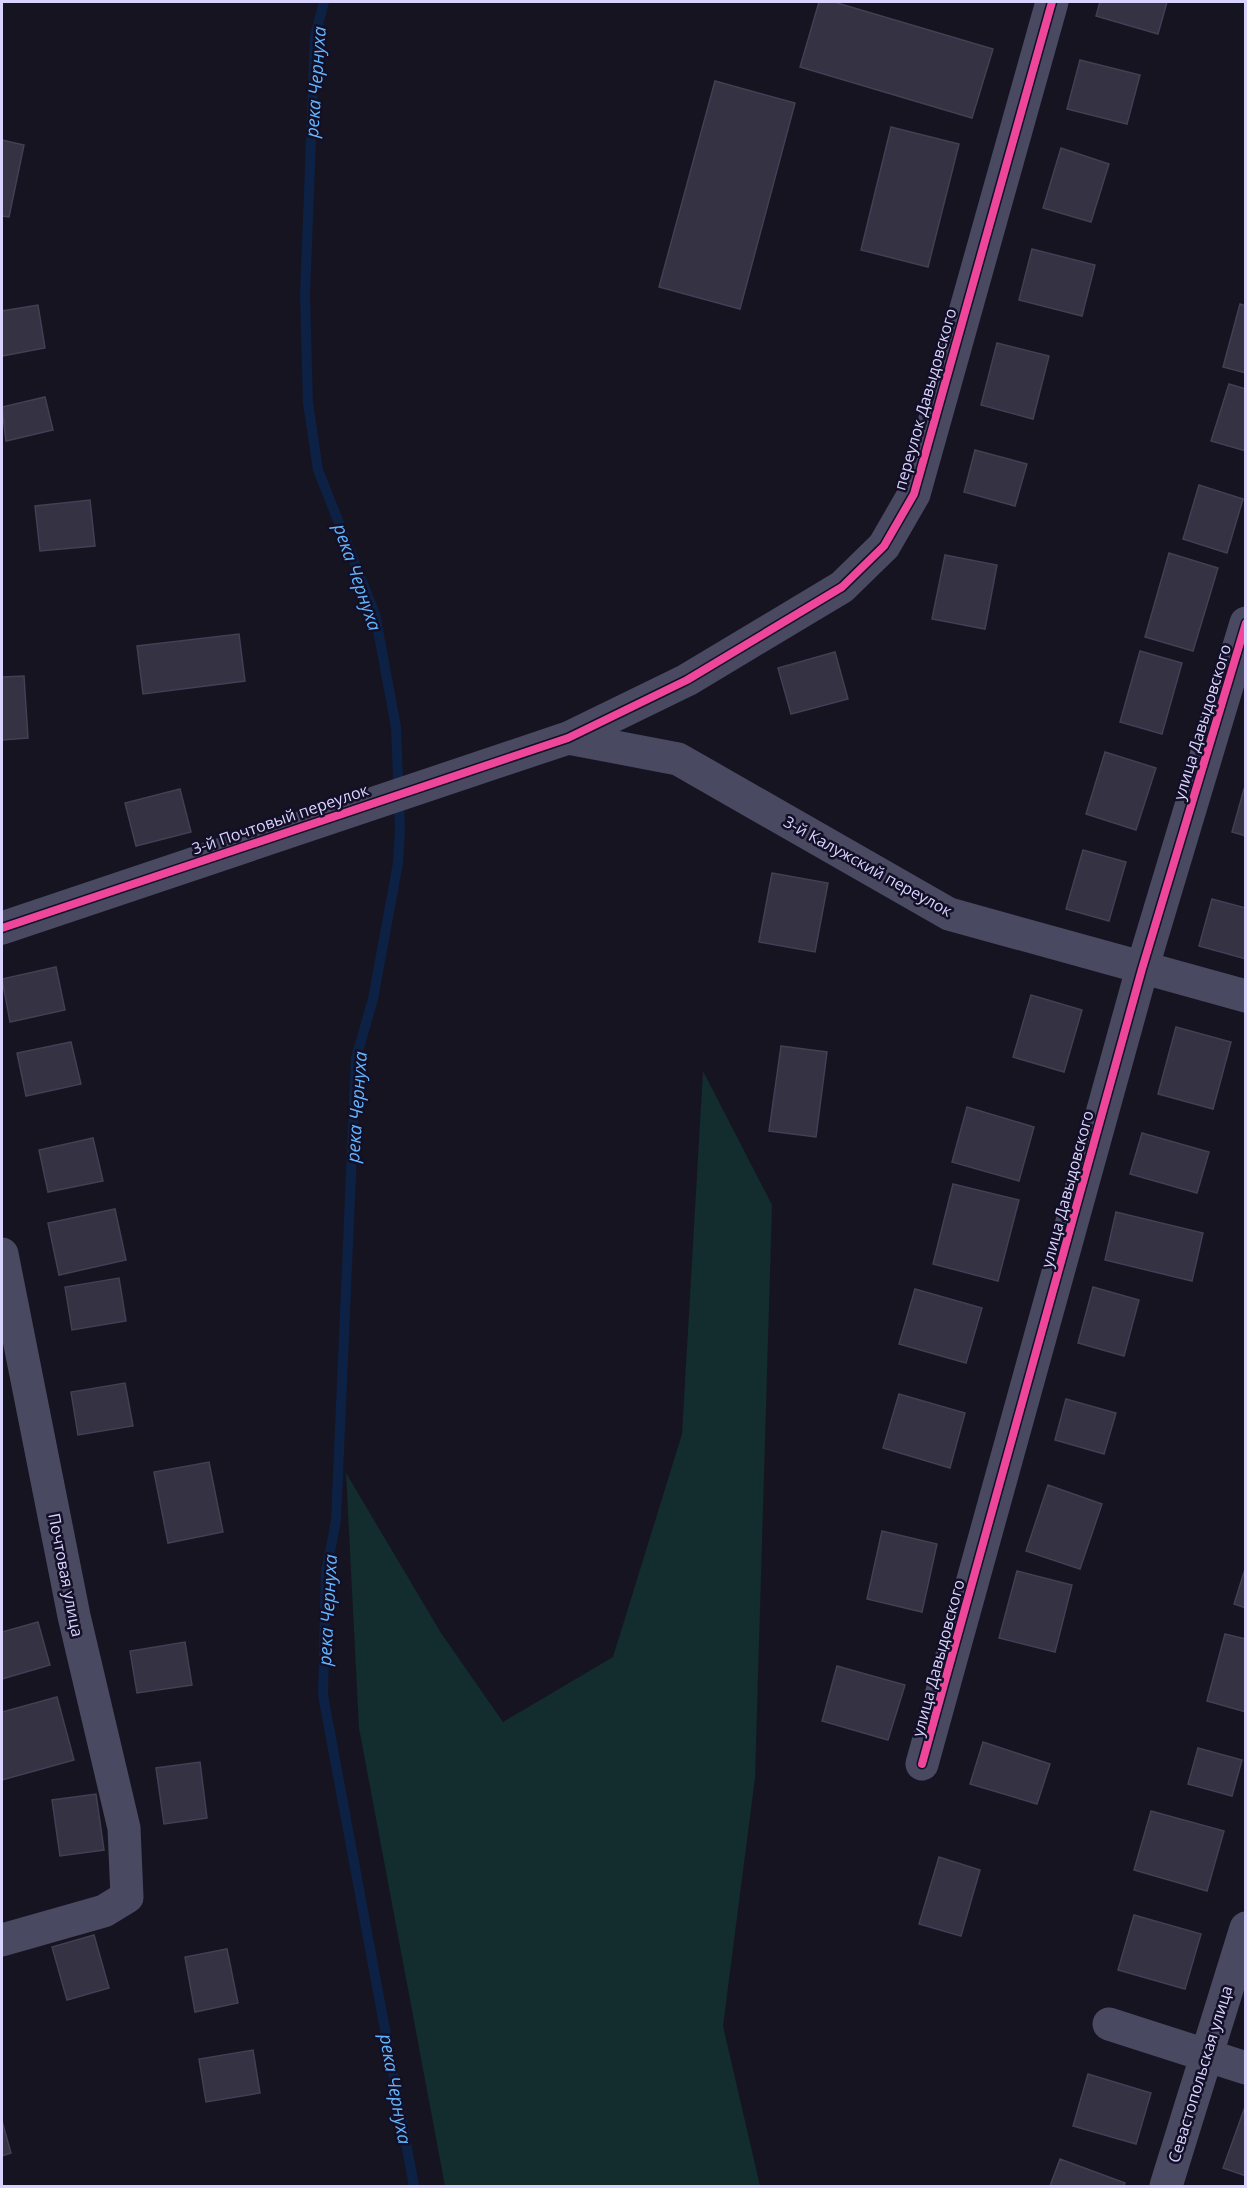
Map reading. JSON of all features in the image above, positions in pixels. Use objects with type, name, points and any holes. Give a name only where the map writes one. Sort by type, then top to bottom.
[{"type":"street","name":"переулок Давыдовского","points":[[568,738],[687,680],[842,587],[884,546],[914,494],[1052,2]]},
{"type":"street","name":"улица Давыдовского","points":[[922,1764],[1142,969],[1245,623]]},
{"type":"street","name":"3-й Почтовый переулок","points":[[2,928],[568,738]]},
{"type":"street","name":"3-й Калужский переулок","points":[[568,738],[678,759],[949,914],[1245,996]]},
{"type":"street","name":"Почтовая улица","points":[[2,1254],[74,1616],[123,1828],[127,1897],[104,1911],[2,1940]]},
{"type":"street","name":"Севастопольская улица","points":[[1166,2187],[1245,1928]]},
{"type":"street","points":[[1109,2024],[1245,2068]]},
{"type":"green space","points":[[703,1071],[772,1205],[755,1778],[723,2026],[760,2186],[445,2186],[359,1728],[346,1473],[441,1633],[503,1722],[613,1657],[682,1434]]},
{"type":"building","points":[[819,2],[834,2],[993,49],[972,118],[800,67]]},
{"type":"building","points":[[1100,2],[1167,2],[1158,34],[1096,16]]},
{"type":"building","points":[[1080,60],[1140,75],[1127,124],[1067,109]]},
{"type":"building","points":[[715,81],[795,103],[740,309],[659,287]]},
{"type":"building","points":[[891,127],[959,144],[928,267],[861,250]]},
{"type":"building","points":[[2,140],[24,145],[9,217],[2,216]]},
{"type":"building","points":[[1061,148],[1109,164],[1091,222],[1043,208]]},
{"type":"building","points":[[1032,249],[1095,265],[1082,316],[1019,300]]},
{"type":"building","points":[[1240,304],[1246,306],[1246,373],[1223,367]]},
{"type":"building","points":[[38,305],[45,348],[2,356],[2,311]]},
{"type":"building","points":[[997,343],[1049,356],[1033,419],[981,405]]},
{"type":"building","points":[[1229,384],[1246,389],[1246,451],[1211,441]]},
{"type":"building","points":[[45,397],[53,430],[6,441],[2,407]]},
{"type":"building","points":[[975,450],[1027,464],[1015,506],[964,492]]},
{"type":"building","points":[[1199,485],[1243,499],[1227,553],[1183,539]]},
{"type":"building","points":[[90,500],[95,546],[40,551],[35,506]]},
{"type":"building","points":[[1169,553],[1218,568],[1193,651],[1145,637]]},
{"type":"building","points":[[945,555],[997,565],[985,629],[932,619]]},
{"type":"building","points":[[239,634],[245,681],[143,694],[137,646]]},
{"type":"building","points":[[1140,651],[1182,663],[1162,734],[1120,722]]},
{"type":"building","points":[[835,652],[848,699],[791,714],[778,668]]},
{"type":"building","points":[[24,676],[28,738],[2,740],[2,677]]},
{"type":"building","points":[[1105,752],[1156,768],[1136,830],[1086,814]]},
{"type":"building","points":[[180,789],[191,832],[136,846],[125,803]]},
{"type":"building","points":[[1244,789],[1246,790],[1246,836],[1232,832]]},
{"type":"building","points":[[1083,850],[1126,862],[1109,921],[1066,909]]},
{"type":"building","points":[[772,873],[828,883],[815,952],[759,942]]},
{"type":"building","points":[[1212,899],[1246,908],[1246,959],[1199,946]]},
{"type":"building","points":[[56,967],[65,1010],[10,1022],[2,979]]},
{"type":"building","points":[[1031,995],[1082,1010],[1064,1072],[1013,1057]]},
{"type":"building","points":[[1176,1027],[1231,1042],[1213,1109],[1158,1094]]},
{"type":"building","points":[[71,1042],[81,1084],[26,1096],[17,1053]]},
{"type":"building","points":[[781,1046],[827,1052],[816,1137],[769,1131]]},
{"type":"building","points":[[967,1107],[1034,1127],[1019,1181],[952,1162]]},
{"type":"building","points":[[1142,1133],[1209,1152],[1197,1193],[1130,1174]]},
{"type":"building","points":[[93,1138],[103,1181],[48,1192],[39,1150]]},
{"type":"building","points":[[953,1184],[1019,1200],[998,1281],[933,1264]]},
{"type":"building","points":[[115,1209],[126,1260],[59,1275],[48,1223]]},
{"type":"building","points":[[1116,1212],[1203,1233],[1192,1281],[1105,1260]]},
{"type":"building","points":[[119,1278],[126,1321],[72,1330],[65,1287]]},
{"type":"building","points":[[1093,1287],[1139,1300],[1124,1356],[1078,1343]]},
{"type":"building","points":[[915,1289],[982,1308],[966,1363],[899,1344]]},
{"type":"building","points":[[125,1383],[133,1426],[78,1435],[71,1392]]},
{"type":"building","points":[[899,1394],[965,1413],[950,1468],[883,1448]]},
{"type":"building","points":[[1066,1399],[1116,1413],[1104,1454],[1055,1440]]},
{"type":"building","points":[[209,1462],[223,1532],[168,1543],[154,1472]]},
{"type":"building","points":[[1048,1485],[1102,1504],[1080,1569],[1026,1551]]},
{"type":"building","points":[[882,1531],[937,1544],[922,1612],[867,1599]]},
{"type":"building","points":[[1246,1566],[1246,1608],[1234,1604]]},
{"type":"building","points":[[1017,1571],[1072,1585],[1055,1652],[999,1638]]},
{"type":"building","points":[[38,1622],[50,1665],[2,1679],[2,1632]]},
{"type":"building","points":[[1225,1634],[1246,1639],[1246,1712],[1207,1701]]},
{"type":"building","points":[[185,1642],[192,1685],[137,1693],[130,1651]]},
{"type":"building","points":[[837,1666],[905,1685],[888,1740],[822,1721]]},
{"type":"building","points":[[57,1697],[74,1760],[2,1780],[2,1712]]},
{"type":"building","points":[[983,1742],[1050,1764],[1037,1804],[970,1784]]},
{"type":"building","points":[[1198,1748],[1242,1760],[1232,1796],[1188,1784]]},
{"type":"building","points":[[200,1762],[207,1818],[164,1824],[156,1768]]},
{"type":"building","points":[[96,1794],[104,1850],[60,1856],[52,1800]]},
{"type":"building","points":[[1151,1811],[1224,1831],[1207,1891],[1134,1870]]},
{"type":"building","points":[[939,1857],[980,1870],[961,1936],[919,1924]]},
{"type":"building","points":[[1134,1915],[1201,1934],[1185,1989],[1118,1970]]},
{"type":"building","points":[[94,1935],[109,1988],[67,2000],[52,1947]]},
{"type":"building","points":[[227,1949],[238,2003],[195,2012],[185,1957]]},
{"type":"building","points":[[253,2050],[260,2093],[206,2102],[199,2059]]},
{"type":"building","points":[[1088,2074],[1151,2093],[1136,2144],[1073,2126]]},
{"type":"building","points":[[1246,2104],[1246,2176],[1223,2168]]},
{"type":"building","points":[[2,2121],[11,2153],[2,2156]]},
{"type":"building","points":[[1060,2159],[1125,2183],[1124,2186],[1050,2186]]},
{"type":"waterway","name":"река Чернуха","points":[[324,2],[315,36],[305,296],[308,403],[318,470],[375,614],[396,727],[400,830],[398,863],[373,999],[356,1058],[336,1521],[326,1571],[323,1695],[414,2186]]},
{"type":"cycle path","points":[[2,928],[568,738],[687,680],[842,587],[884,546],[914,494],[1052,2]]},
{"type":"cycle path","points":[[922,1764],[1142,969],[1246,623]]}]
